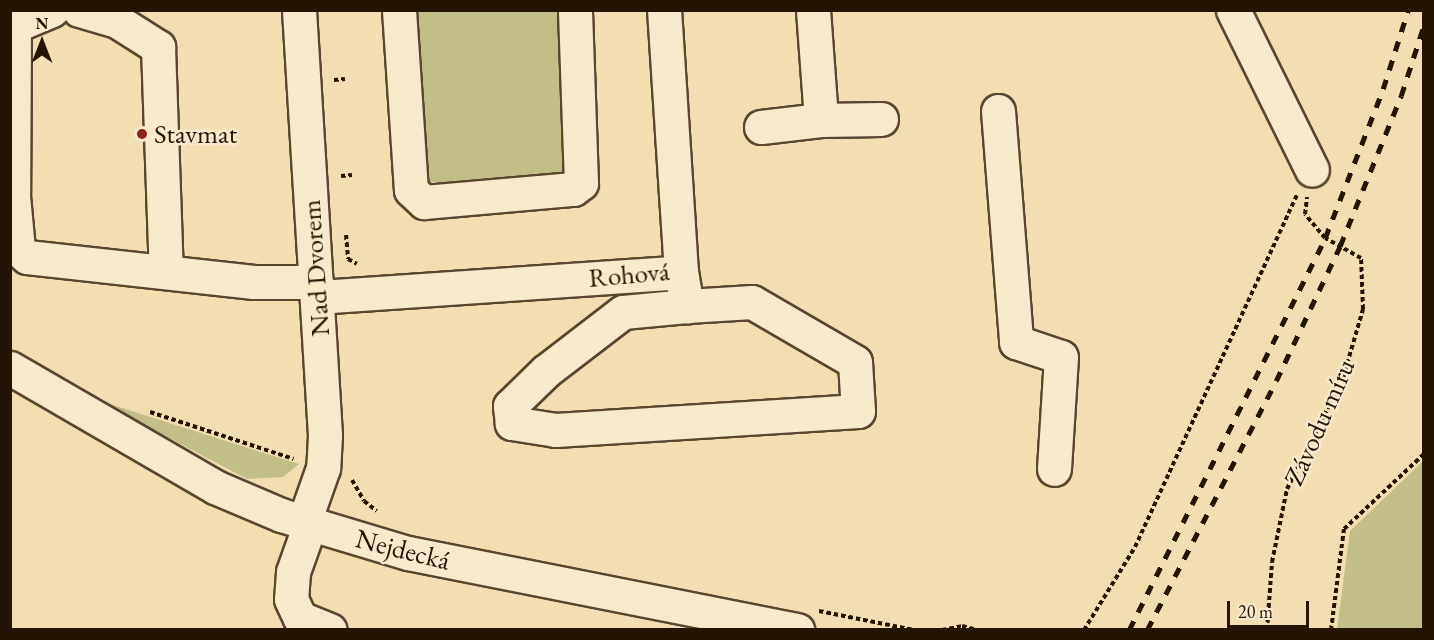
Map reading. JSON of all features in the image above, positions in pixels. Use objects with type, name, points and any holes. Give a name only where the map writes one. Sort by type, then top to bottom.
[{"type":"street","name":"Rohová","points":[[52,10],[14,26],[13,196],[18,249],[27,257],[317,289],[681,272],[664,10]]},
{"type":"street","points":[[79,10],[117,21],[158,47],[166,271]]},
{"type":"street","name":"Nad Dvorem","points":[[299,10],[317,289],[336,470],[307,523],[293,573],[291,598],[300,618],[330,630]]},
{"type":"street","points":[[399,10],[411,190],[424,202],[573,189],[581,183],[575,10]]},
{"type":"street","points":[[813,10],[821,120]]},
{"type":"street","points":[[1233,10],[1306,178]]},
{"type":"street","points":[[998,111],[1016,342],[1061,357],[1054,469]]},
{"type":"street","points":[[761,127],[821,120],[881,119]]},
{"type":"street","points":[[681,272],[687,306]]},
{"type":"street","points":[[752,302],[855,362],[858,411],[556,430],[512,423],[510,406],[546,371],[623,312],[687,306],[752,302]]},
{"type":"street","name":"Nejdecká","points":[[10,368],[25,382],[215,487],[307,523],[408,553],[804,619]]},
{"type":"path","points":[[333,68],[335,90]]},
{"type":"path","points":[[334,80],[345,79]]},
{"type":"path","points":[[340,165],[342,188]]},
{"type":"path","points":[[341,176],[352,175]]},
{"type":"path","points":[[1084,630],[1135,547],[1306,178]]},
{"type":"path","name":"Závodu míru","points":[[1267,630],[1272,561],[1287,489],[1343,378],[1363,309],[1361,258],[1325,238],[1305,214],[1306,178]]},
{"type":"path","points":[[345,223],[348,259],[364,268]]},
{"type":"path","points":[[142,410],[336,470],[364,501],[385,515]]},
{"type":"path","points":[[1331,630],[1344,529],[1424,454]]},
{"type":"path","points":[[804,619],[914,630]]},
{"type":"path","points":[[942,630],[962,626],[978,630]]},
{"type":"shaded area","points":[[410,10],[565,10],[565,182],[410,182]]},
{"type":"shaded area","points":[[97,400],[299,464],[283,477],[247,479]]},
{"type":"shaded area","points":[[1423,461],[1423,629],[1337,629],[1350,531]]},
{"type":"railway","points":[[1129,630],[1325,238],[1383,89],[1408,10]]},
{"type":"railway","points":[[1147,630],[1276,381],[1340,246],[1401,96],[1424,25]]},
{"type":"place","name":"Stavmat","points":[[142,134]]}]
